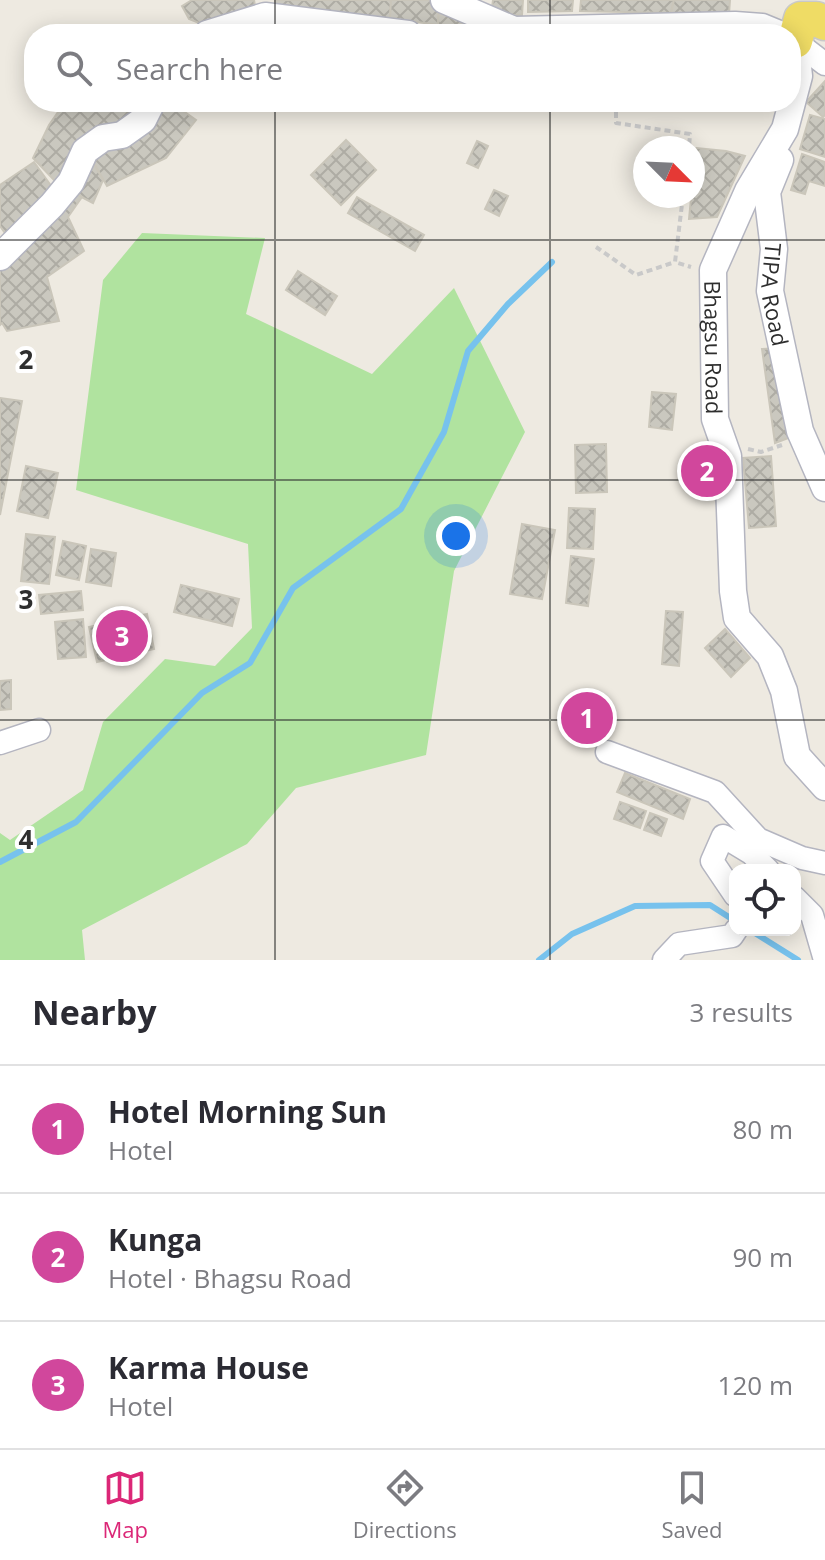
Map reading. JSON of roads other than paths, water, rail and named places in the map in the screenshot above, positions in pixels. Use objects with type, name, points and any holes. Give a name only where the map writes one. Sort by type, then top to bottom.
[{"type":"main road","points":[[800,24],[801,19],[816,19],[825,23]]},
{"type":"street","points":[[444,0],[500,24]]},
{"type":"street","points":[[229,24],[264,8],[353,24]]},
{"type":"street","points":[[801,43],[825,64]]},
{"type":"street","points":[[0,257],[71,182],[85,151],[103,138],[122,135],[143,120],[147,112]]},
{"type":"street","name":"Bhagsu Road","points":[[790,112],[785,129],[748,191],[713,270],[715,419],[728,456],[733,591],[737,618],[770,656],[784,691],[797,756],[825,787]]},
{"type":"street","name":"TIPA Road","points":[[794,112],[794,123],[767,192],[774,249],[770,291],[780,346],[804,439],[825,488]]},
{"type":"street","points":[[0,743],[39,730]]},
{"type":"street","points":[[607,752],[715,792],[758,839],[802,858],[825,863]]},
{"type":"street","points":[[729,886],[712,861],[723,836],[751,853],[762,864]]},
{"type":"street","points":[[801,904],[812,915],[825,960]]},
{"type":"street","points":[[664,960],[679,944],[729,934]]},
{"type":"waterway","points":[[0,862],[76,822],[202,693],[250,663],[293,588],[401,509],[444,432],[468,351],[508,304],[552,262]]},
{"type":"waterway","points":[[539,960],[572,934],[635,906],[710,905],[729,917]]},
{"type":"waterway","points":[[760,936],[798,960]]},
{"type":"place","name":"Kunga","points":[[707,471]]},
{"type":"place","name":"Karma House","points":[[122,636]]},
{"type":"place","name":"Hotel Morning Sun","points":[[587,718]]}]
